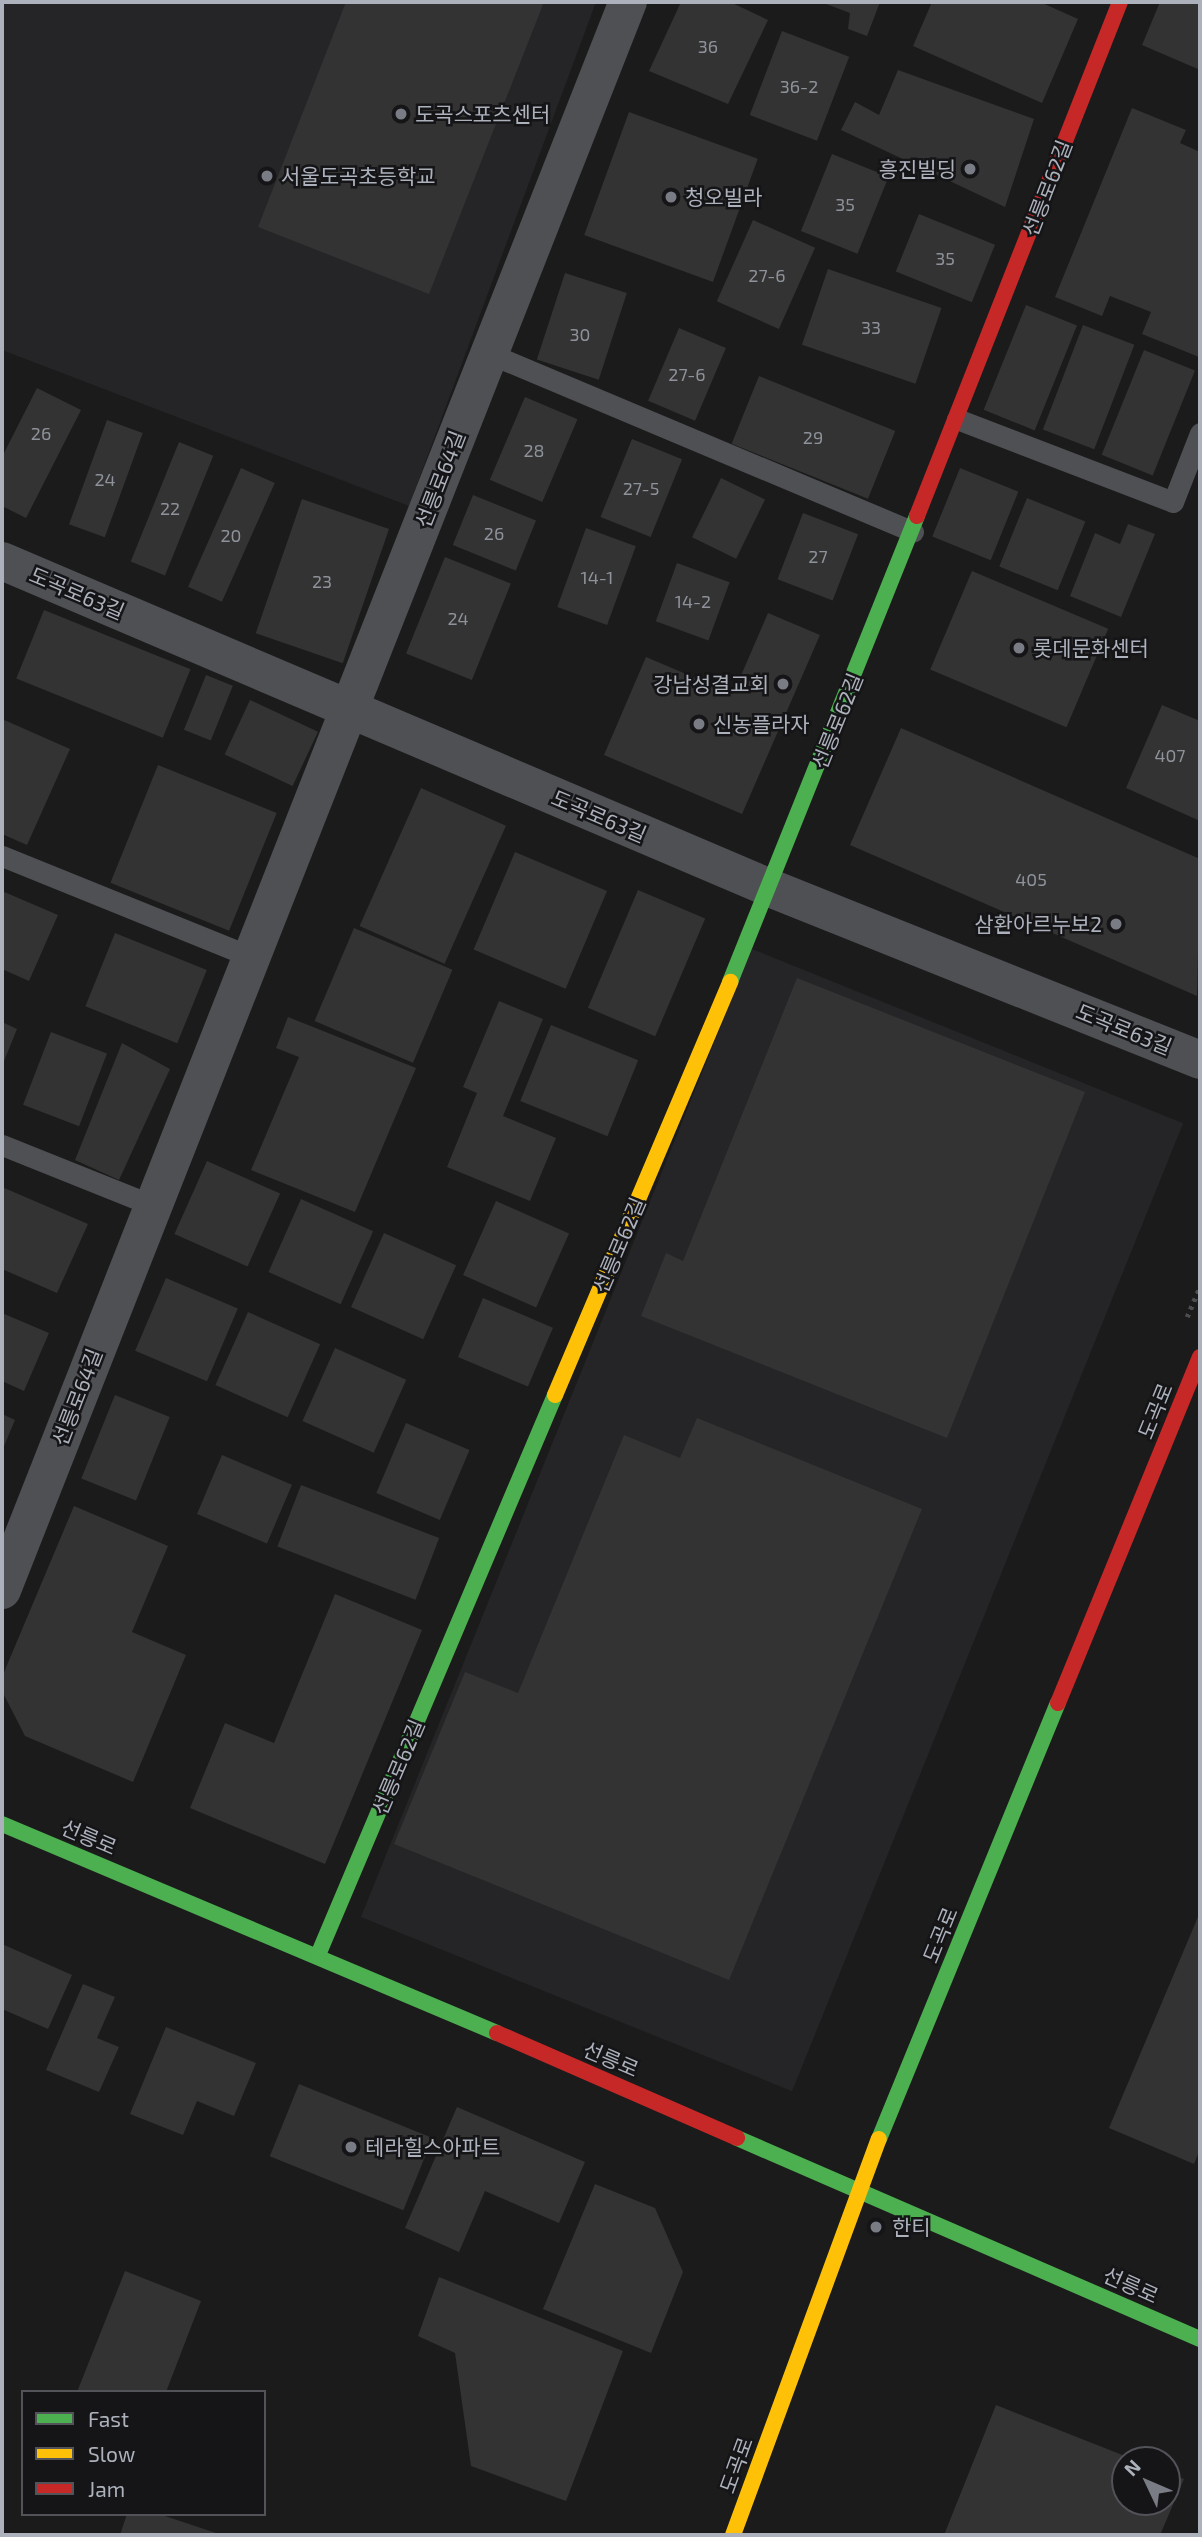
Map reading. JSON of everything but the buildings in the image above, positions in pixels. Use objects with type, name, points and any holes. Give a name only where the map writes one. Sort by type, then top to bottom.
[{"type":"main road","name":"선릉로62길","points":[[318,1955],[770,888],[913,532],[1120,2]]},
{"type":"main road","name":"도곡로","points":[[733,2535],[858,2189],[1200,1357]]},
{"type":"main road","name":"선릉로","points":[[2,1824],[318,1955],[1200,2339]]},
{"type":"street","name":"선릉로64길","points":[[2,1590],[249,956],[351,711],[488,353],[628,2]]},
{"type":"street","name":"도곡로63길","points":[[2,561],[770,888],[1200,1060]]},
{"type":"lane","points":[[488,353],[913,532]]},
{"type":"lane","points":[[957,419],[1173,502],[1200,433]]},
{"type":"lane","points":[[2,856],[249,956]]},
{"type":"lane","points":[[2,1145],[152,1205]]},
{"type":"shaded area","name":"서울도곡초등학교","points":[[2,2],[596,2],[409,506],[2,350]]},
{"type":"shaded area","points":[[752,949],[1183,1123],[792,2091],[361,1917]]},
{"type":"traffic: fast","points":[[730,982],[917,516]]},
{"type":"traffic: fast","points":[[318,1955],[555,1395]]},
{"type":"traffic: fast","points":[[879,2139],[1058,1703]]},
{"type":"traffic: fast","points":[[2,1824],[497,2033]]},
{"type":"traffic: fast","points":[[737,2138],[1200,2339]]},
{"type":"traffic: slow","points":[[555,1395],[730,982]]},
{"type":"traffic: slow","points":[[733,2535],[879,2139]]},
{"type":"traffic: jam","points":[[917,516],[1120,2]]},
{"type":"traffic: jam","points":[[1058,1703],[1200,1357]]},
{"type":"traffic: jam","points":[[497,2033],[737,2138]]},
{"type":"place","name":"도곡스포츠센터","points":[[401,114]]},
{"type":"place","name":"흥진빌딩","points":[[970,169]]},
{"type":"place","name":"서울도곡초등학교","points":[[267,176]]},
{"type":"place","name":"청오빌라","points":[[671,197]]},
{"type":"place","name":"롯데문화센터","points":[[1019,648]]},
{"type":"place","name":"강남성결교회","points":[[783,684]]},
{"type":"place","name":"신농플라자","points":[[699,724]]},
{"type":"place","name":"삼환아르누보2","points":[[1116,924]]},
{"type":"place","name":"테라힐스아파트","points":[[351,2147]]},
{"type":"place","name":"한티","points":[[876,2227]]}]
